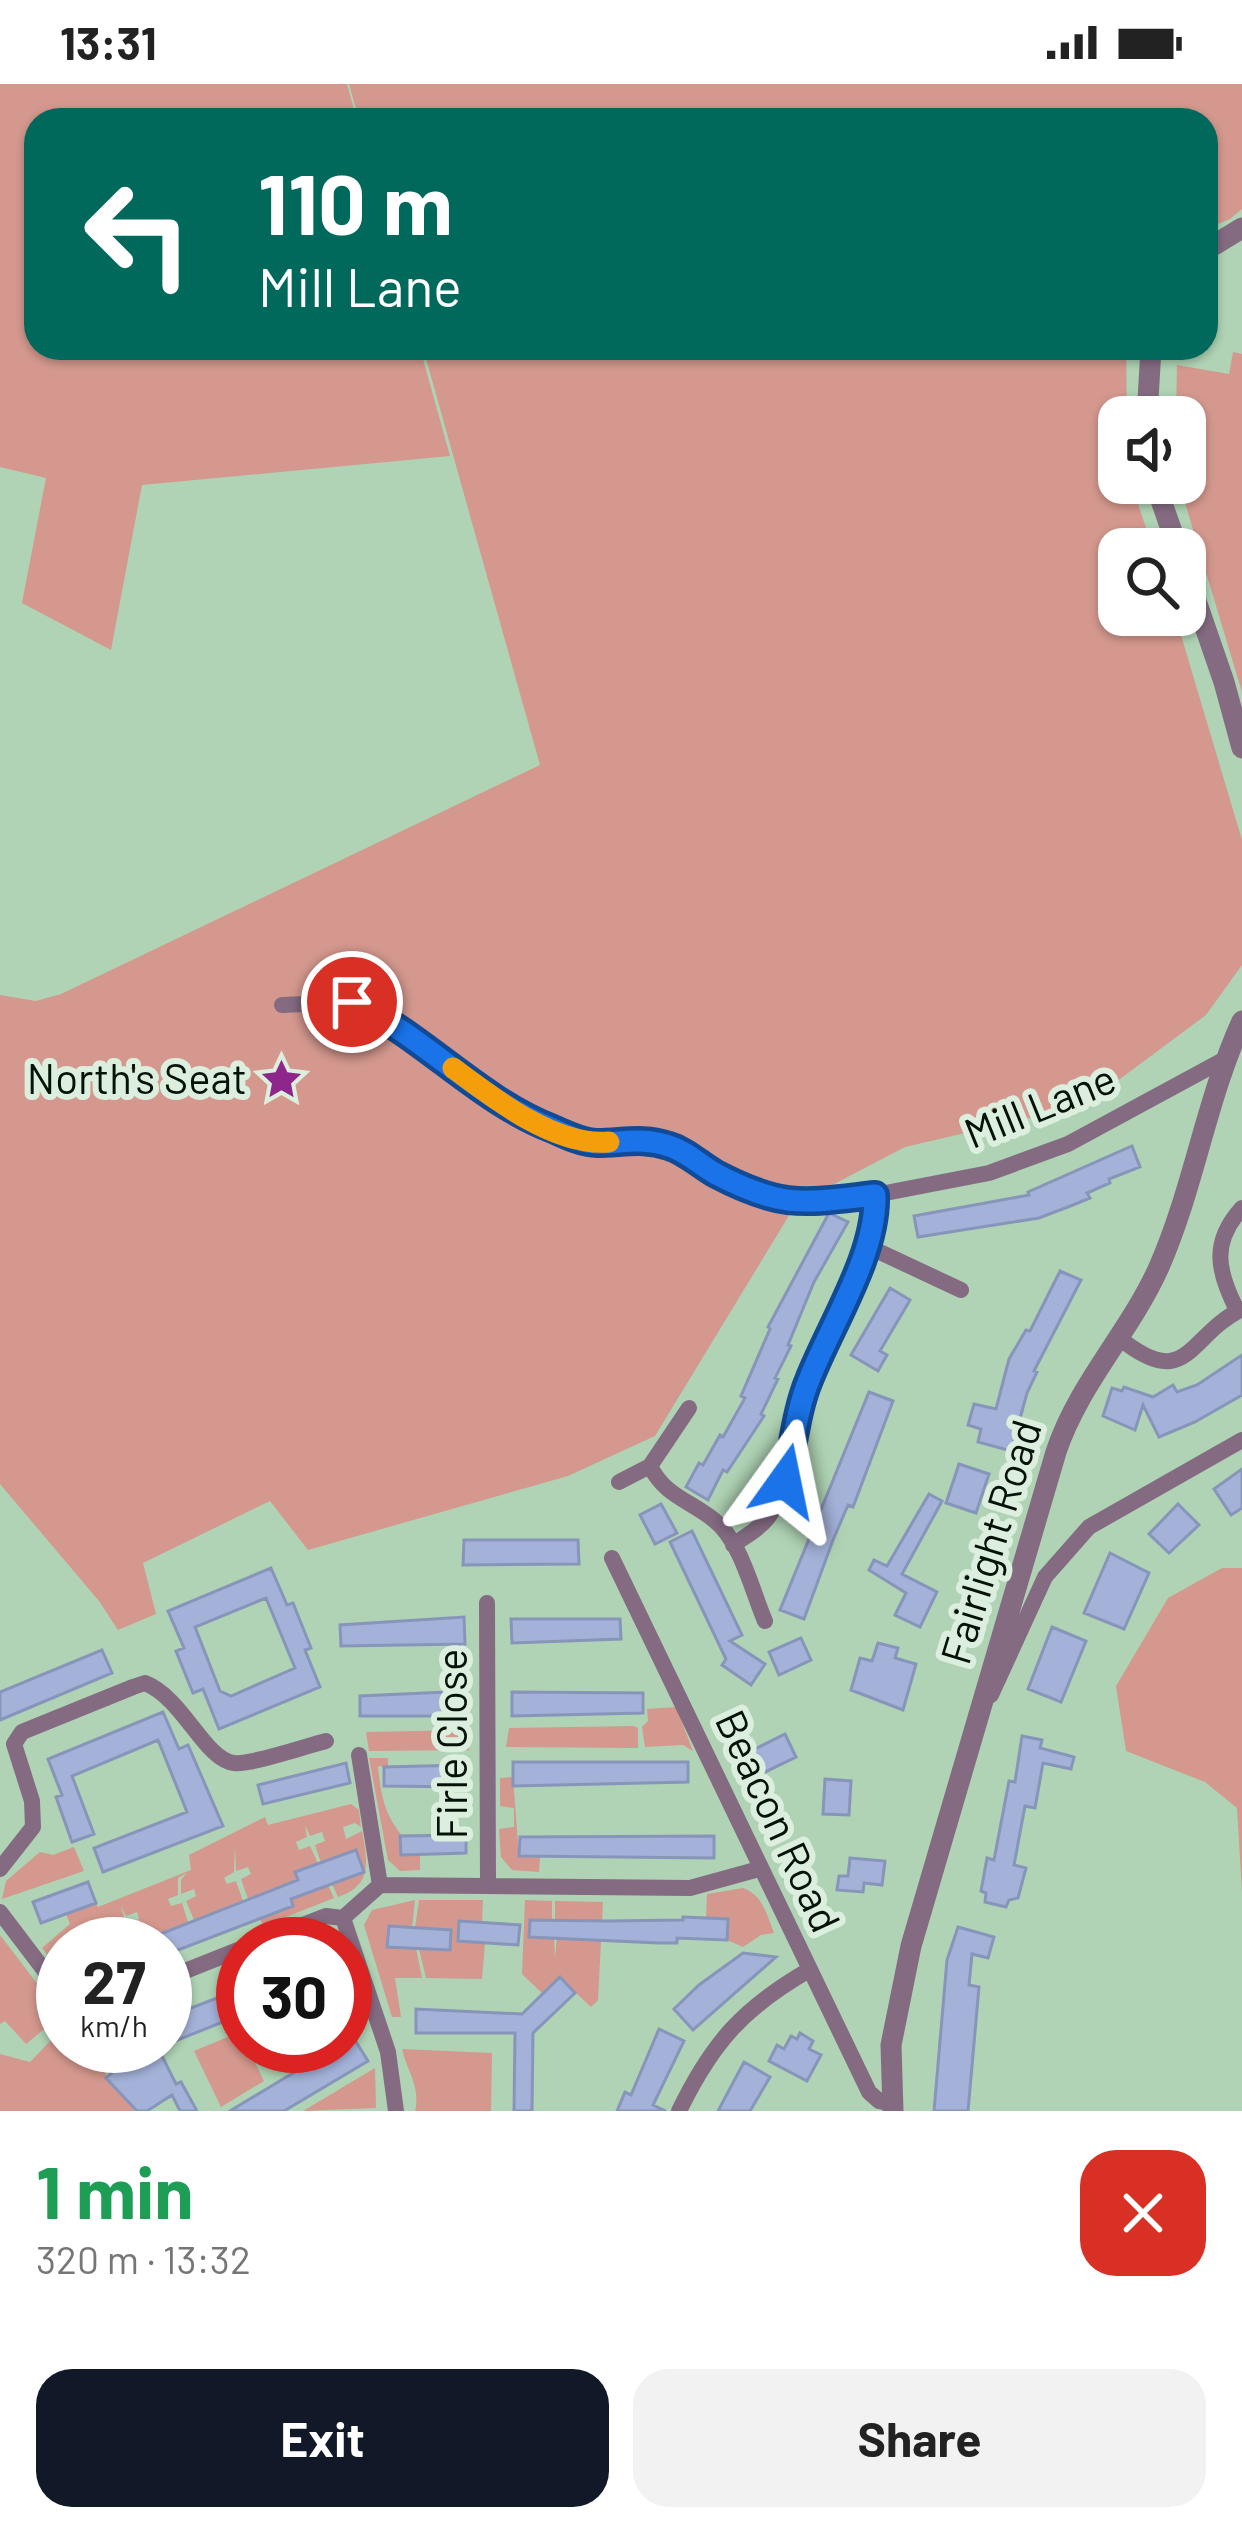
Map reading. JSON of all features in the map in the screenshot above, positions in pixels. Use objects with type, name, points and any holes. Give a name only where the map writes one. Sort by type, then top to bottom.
[{"type":"street","points":[[1148,396],[1150,360]]},
{"type":"street","points":[[1206,630],[1242,748]]},
{"type":"street","name":"Mill Lane","points":[[282,1005],[352,1002],[390,1020],[484,1092],[548,1128],[592,1143],[640,1138],[674,1147],[758,1194],[796,1204],[875,1195],[989,1173],[1068,1144],[1225,1059]]},
{"type":"street","name":"Fairlight Road","points":[[892,2107],[891,2045],[911,1946],[1065,1426],[1158,1269],[1225,1059],[1242,1022]]},
{"type":"street","points":[[733,1545],[768,1519],[785,1481],[806,1384],[867,1246],[876,1220],[875,1195]]},
{"type":"street","points":[[1118,1336],[1143,1358],[1161,1363],[1190,1353],[1239,1310],[1223,1283],[1217,1256],[1226,1226],[1242,1208]]},
{"type":"street","points":[[867,1246],[961,1290]]},
{"type":"street","points":[[619,1482],[650,1466],[688,1408]]},
{"type":"street","points":[[978,1716],[999,1682],[1045,1577],[1089,1527],[1242,1440]]},
{"type":"street","points":[[650,1466],[660,1487],[716,1521],[733,1545],[765,1622]]},
{"type":"street","name":"Beacon Road","points":[[612,1558],[869,2092],[892,2107]]},
{"type":"street","name":"Firle Close","points":[[487,1603],[488,1884]]},
{"type":"street","points":[[0,1869],[33,1827],[32,1801],[14,1744],[22,1732],[133,1687],[145,1683],[159,1688],[179,1705],[217,1756],[236,1763],[326,1741]]},
{"type":"street","points":[[359,1755],[380,1885]]},
{"type":"street","points":[[344,1917],[380,1885],[691,1888],[759,1869]]},
{"type":"street","points":[[0,1912],[36,1959]]},
{"type":"street","points":[[680,2111],[728,2028],[809,1970]]},
{"type":"street","points":[[372,2004],[388,2052],[396,2111]]},
{"type":"shaded area","points":[[0,84],[347,84],[354,108],[24,108],[24,360],[423,360],[450,456],[142,485],[111,650],[22,603],[46,478],[0,467]]},
{"type":"shaded area","points":[[349,84],[1242,84],[1242,209],[1218,224],[1218,108],[356,108]]},
{"type":"shaded area","points":[[1233,352],[1242,354],[1242,692],[1206,573],[1206,528],[1193,528],[1185,504],[1206,504],[1206,396],[1176,396],[1177,365],[1229,374]]},
{"type":"shaded area","points":[[426,360],[1126,360],[1127,396],[1098,396],[1098,504],[1138,504],[1146,528],[1098,528],[1098,636],[1181,636],[1242,840],[1242,965],[1206,1015],[1085,1105],[905,1147],[796,1204],[655,1436],[568,1476],[308,1550],[270,1501],[143,1563],[156,1614],[118,1630],[0,1484],[0,995],[36,1001],[61,994],[540,765]]},
{"type":"shaded area","points":[[1222,1568],[1242,1568],[1242,1892],[1237,1808],[1205,1782],[1126,1751],[1116,1686],[1168,1598]]},
{"type":"shaded area","points":[[676,1707],[693,1751],[683,1745],[645,1747],[642,1727],[648,1721],[647,1709]]},
{"type":"shaded area","points":[[634,1726],[638,1748],[506,1747],[509,1728]]},
{"type":"shaded area","points":[[470,1730],[469,1750],[369,1751],[366,1732]]},
{"type":"shaded area","points":[[369,1758],[388,1758],[388,1767],[378,1766],[385,1805],[394,1825],[420,1854],[420,1870],[400,1871],[388,1860]]},
{"type":"shaded area","points":[[513,1777],[519,1856],[540,1857],[539,1872],[512,1870],[501,1857],[499,1829],[514,1827],[514,1808],[500,1806],[500,1778]]},
{"type":"shaded area","points":[[351,1804],[359,1810],[361,1827],[355,1823],[343,1827],[346,1839],[362,1831],[366,1863],[365,1872],[362,1879],[338,1897],[332,1884],[364,1872],[356,1850],[321,1863],[315,1845],[325,1841],[322,1832],[310,1836],[305,1825],[307,1837],[296,1842],[299,1850],[310,1846],[334,1898],[286,1917],[263,1917],[293,1905],[285,1885],[248,1899],[241,1879],[251,1874],[248,1867],[236,1871],[235,1846],[234,1872],[224,1878],[227,1884],[236,1881],[243,1901],[194,1920],[186,1901],[196,1896],[194,1889],[181,1894],[181,1880],[187,1873],[178,1878],[178,1895],[168,1899],[171,1906],[182,1903],[186,1917],[138,1917],[137,1912],[126,1916],[121,1906],[124,1917],[67,1917],[191,1870],[189,1855],[265,1817],[268,1825]]},
{"type":"shaded area","points":[[74,1847],[84,1871],[2,1899],[6,1881],[40,1852],[53,1855]]},
{"type":"shaded area","points":[[743,1888],[760,1901],[774,1933],[743,1947],[727,1940],[728,1919],[706,1918],[707,1894]]},
{"type":"shaded area","points":[[415,1900],[412,1928],[390,1926],[388,1947],[416,1948],[422,1978],[395,1978],[401,2017],[392,2017],[372,1951],[372,1917],[368,1917],[372,1910]]},
{"type":"shaded area","points":[[419,1900],[483,1900],[482,1922],[459,1921],[458,1940],[485,1943],[482,1979],[426,1978],[419,1949],[450,1950],[451,1930],[415,1928]]},
{"type":"shaded area","points":[[525,1900],[552,1901],[552,1920],[530,1920],[529,1936],[554,1937],[555,1958],[557,1937],[588,1921],[555,1920],[555,1901],[603,1902],[598,2000],[591,2007],[560,1978],[543,1994],[522,1974]]},
{"type":"shaded area","points":[[0,1935],[36,1982],[36,2036],[26,2044],[5,2021],[0,2024]]},
{"type":"shaded area","points":[[216,2042],[216,2073],[260,2073],[264,2081],[221,2107],[194,2051]]},
{"type":"shaded area","points":[[402,2049],[492,2053],[491,2111],[415,2111],[415,2087]]},
{"type":"shaded area","points":[[0,2054],[30,2062],[36,2056],[36,2073],[105,2073],[135,2111],[0,2111]]},
{"type":"shaded area","points":[[372,2073],[376,2108],[303,2111]]},
{"type":"building","points":[[1132,1146],[1140,1167],[1109,1179],[1110,1183],[1087,1193],[1090,1198],[1039,1218],[918,1237],[914,1216],[1029,1195]]},
{"type":"building","points":[[829,1213],[848,1222],[814,1282],[764,1416],[727,1472],[723,1470],[708,1500],[686,1487],[745,1398],[741,1396],[768,1327]]},
{"type":"building","points":[[1060,1271],[1081,1280],[1034,1371],[1011,1451],[978,1442],[981,1429],[968,1425],[974,1404],[996,1409],[1009,1359],[1026,1330],[1030,1331]]},
{"type":"building","points":[[890,1288],[910,1300],[880,1351],[887,1355],[878,1371],[851,1355]]},
{"type":"building","points":[[1242,1355],[1242,1395],[1195,1422],[1159,1437],[1143,1405],[1135,1430],[1103,1416],[1112,1388],[1153,1397],[1173,1385],[1177,1392],[1197,1385]]},
{"type":"building","points":[[869,1392],[893,1401],[804,1619],[780,1610]]},
{"type":"building","points":[[959,1464],[989,1474],[976,1513],[946,1503]]},
{"type":"building","points":[[1242,1469],[1242,1508],[1231,1515],[1214,1489]]},
{"type":"building","points":[[929,1494],[942,1501],[902,1574],[937,1592],[920,1627],[895,1615],[906,1593],[869,1570],[874,1560],[887,1566]]},
{"type":"building","points":[[661,1504],[677,1533],[655,1544],[640,1515]]},
{"type":"building","points":[[1178,1504],[1199,1525],[1169,1553],[1149,1534]]},
{"type":"building","points":[[692,1531],[742,1635],[730,1641],[765,1664],[751,1685],[722,1665],[726,1659],[670,1542]]},
{"type":"building","points":[[464,1540],[578,1540],[579,1564],[463,1565]]},
{"type":"building","points":[[1110,1553],[1149,1573],[1124,1629],[1084,1613]]},
{"type":"building","points":[[271,1568],[287,1605],[293,1603],[320,1687],[219,1729],[203,1689],[193,1693],[176,1651],[184,1648],[168,1611]],"holes":[[[266,1598],[295,1668],[231,1696],[220,1691],[195,1627]]]},
{"type":"building","points":[[464,1617],[465,1644],[341,1646],[340,1625]]},
{"type":"building","points":[[511,1619],[620,1619],[621,1639],[512,1643]]},
{"type":"building","points":[[1052,1627],[1086,1641],[1061,1702],[1028,1689]]},
{"type":"building","points":[[801,1638],[811,1660],[779,1675],[769,1652]]},
{"type":"building","points":[[878,1643],[898,1648],[895,1658],[916,1664],[903,1710],[851,1690],[860,1658],[872,1661]]},
{"type":"building","points":[[102,1650],[112,1673],[0,1720],[0,1692]]},
{"type":"building","points":[[468,1692],[468,1716],[360,1716],[360,1696]]},
{"type":"building","points":[[512,1692],[643,1693],[643,1713],[512,1716]]},
{"type":"building","points":[[163,1712],[179,1749],[188,1745],[223,1826],[103,1872],[94,1848],[187,1812],[158,1740],[72,1776],[94,1834],[72,1842],[48,1759]]},
{"type":"building","points":[[785,1734],[796,1757],[759,1775],[747,1753]]},
{"type":"building","points":[[1022,1736],[1042,1740],[1040,1748],[1074,1757],[1071,1769],[1043,1763],[1035,1808],[1025,1806],[1014,1865],[1026,1868],[1018,1898],[1009,1900],[1006,1907],[985,1902],[986,1893],[981,1891],[987,1858],[994,1860],[1009,1781],[1015,1782]]},
{"type":"building","points":[[513,1762],[688,1762],[688,1782],[513,1786]]},
{"type":"building","points":[[346,1763],[350,1783],[263,1804],[258,1785]]},
{"type":"building","points":[[465,1765],[464,1787],[384,1786],[384,1767]]},
{"type":"building","points":[[825,1779],[851,1781],[849,1815],[823,1814]]},
{"type":"building","points":[[466,1835],[466,1853],[401,1855],[400,1836]]},
{"type":"building","points":[[714,1836],[714,1858],[519,1856],[520,1837]]},
{"type":"building","points":[[356,1850],[364,1872],[291,1899],[293,1906],[264,1917],[216,1917],[216,1935],[192,1945],[192,1922],[298,1880],[295,1872]]},
{"type":"building","points":[[850,1858],[885,1861],[882,1885],[864,1883],[863,1892],[837,1890],[839,1876],[848,1876]]},
{"type":"building","points":[[88,1882],[96,1903],[58,1917],[39,1917],[33,1902]]},
{"type":"building","points":[[728,1919],[727,1940],[677,1938],[677,1943],[659,1943],[529,1937],[530,1920]]},
{"type":"building","points":[[459,1921],[520,1925],[518,1945],[458,1941]]},
{"type":"building","points":[[389,1926],[451,1930],[450,1950],[387,1947]]},
{"type":"building","points":[[958,1927],[994,1937],[988,1958],[972,1954],[969,1985],[979,1987],[968,2111],[934,2111],[947,1960]]},
{"type":"building","points":[[743,1953],[776,1957],[693,2030],[674,2009]]},
{"type":"building","points":[[560,1977],[575,1993],[533,2033],[532,2111],[514,2111],[515,2033],[416,2033],[416,2009],[522,2014]]},
{"type":"building","points":[[216,1998],[216,2025],[192,2034],[192,2008]]},
{"type":"building","points":[[659,2029],[684,2041],[653,2105],[666,2111],[617,2111],[625,2092],[631,2095]]},
{"type":"building","points":[[800,2033],[813,2041],[809,2049],[821,2055],[807,2081],[769,2061],[777,2045],[784,2049],[791,2036],[797,2039]]},
{"type":"building","points":[[744,2062],[770,2077],[750,2111],[718,2111]]},
{"type":"building","points":[[112,2073],[170,2073],[197,2111],[180,2111],[172,2095],[147,2111],[137,2111],[106,2078]]},
{"type":"building","points":[[293,2073],[348,2073],[284,2111],[230,2111]]},
{"type":"slow traffic","points":[[453,1068],[484,1092],[548,1128],[592,1143],[609,1142]]},
{"type":"place","name":"North's Seat","points":[[281,1079]]},
{"type":"route","points":[[352,1002],[390,1020],[484,1092],[548,1128],[592,1143],[640,1138],[674,1147],[758,1194],[796,1204],[875,1195],[876,1220],[867,1246],[806,1384],[785,1481]]}]
